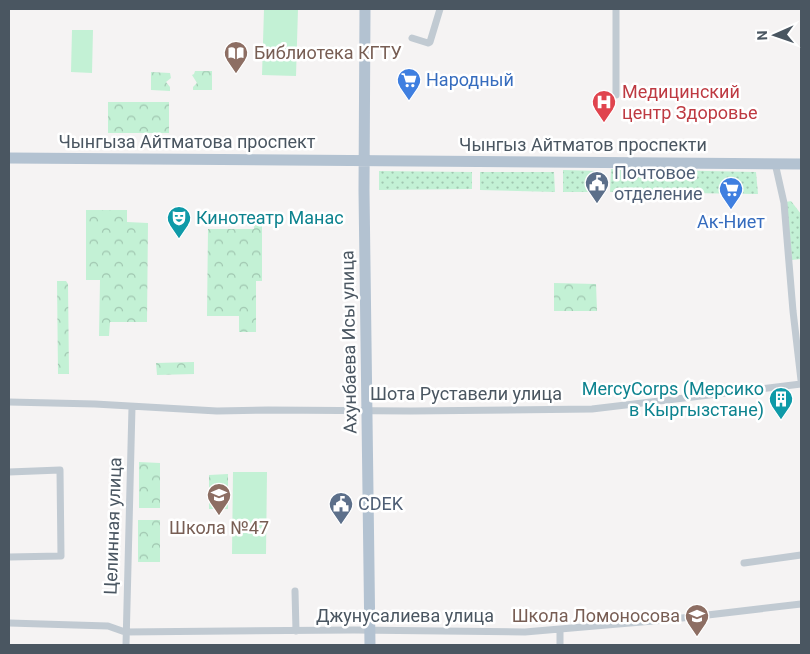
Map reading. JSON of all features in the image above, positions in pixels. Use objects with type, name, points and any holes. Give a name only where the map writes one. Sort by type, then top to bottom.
[{"type":"main road","name":"Ахунбаева Исы улица","points":[[365,9],[364,160],[370,645]]},
{"type":"main road","name":"Чынгыза Айтматова проспект","points":[[9,158],[364,160]]},
{"type":"main road","name":"Чынгыз Айтматов проспекти","points":[[364,160],[801,164]]},
{"type":"street","points":[[412,38],[430,42],[440,9]]},
{"type":"street","points":[[616,9],[616,95]]},
{"type":"street","points":[[775,164],[784,203],[801,382]]},
{"type":"street","name":"Шота Руставели улица","points":[[9,402],[95,404],[217,412],[268,410],[592,409],[801,382]]},
{"type":"street","name":"Целинная улица","points":[[126,645],[132,407]]},
{"type":"street","points":[[9,472],[60,470],[61,556],[9,557]]},
{"type":"street","points":[[744,564],[801,554]]},
{"type":"street","points":[[295,591],[296,631]]},
{"type":"street","name":"Джунусалиева улица","points":[[9,623],[108,626],[125,632],[370,630],[525,632],[665,620],[801,604]]},
{"type":"street","points":[[560,630],[560,645]]},
{"type":"green space","points":[[264,9],[298,9],[296,76],[262,75]]},
{"type":"green space","points":[[72,30],[93,30],[92,73],[71,72]]},
{"type":"green space","points":[[195,71],[212,71],[212,90],[193,90],[197,83],[192,75]]},
{"type":"green space","points":[[151,72],[170,73],[171,78],[166,82],[170,87],[170,91],[151,90]]},
{"type":"green space","points":[[108,102],[169,102],[169,133],[108,133]]},
{"type":"green space","points":[[611,169],[756,172],[758,194],[610,192]]},
{"type":"green space","points":[[563,170],[598,171],[599,192],[563,192]]},
{"type":"green space","points":[[379,171],[472,172],[472,189],[379,190]]},
{"type":"green space","points":[[480,172],[554,172],[555,192],[480,190]]},
{"type":"green space","points":[[791,201],[801,214],[801,259],[792,260],[786,202]]},
{"type":"green space","points":[[86,210],[127,210],[127,222],[148,223],[147,322],[110,322],[109,336],[99,336],[100,280],[86,280]]},
{"type":"green space","points":[[255,217],[262,217],[262,281],[256,281],[256,332],[239,332],[239,316],[207,316],[208,229],[254,229]]},
{"type":"green space","points":[[57,281],[66,281],[68,284],[69,374],[58,374]]},
{"type":"green space","points":[[554,283],[596,284],[597,311],[554,311]]},
{"type":"green space","points":[[194,362],[194,374],[157,375],[156,363]]},
{"type":"green space","points":[[139,462],[160,463],[160,508],[139,508]]},
{"type":"green space","points":[[233,472],[267,472],[266,554],[232,554]]},
{"type":"green space","points":[[228,474],[228,509],[209,509],[209,475]]},
{"type":"green space","points":[[138,520],[160,520],[160,562],[138,562]]},
{"type":"place","name":"Библиотека КГТУ","points":[[236,74]]},
{"type":"place","name":"Народный","points":[[409,101]]},
{"type":"place","name":"Медицинский центр Здоровье","points":[[604,123]]},
{"type":"place","name":"Почтовое отделение","points":[[597,204]]},
{"type":"place","name":"Ак-Ниет","points":[[731,210]]},
{"type":"place","name":"Кинотеатр Манас","points":[[179,239]]},
{"type":"place","name":"MercyCorps (Мерсико в Кыргызстане)","points":[[781,420]]},
{"type":"place","name":"Школа №47","points":[[219,516]]},
{"type":"place","name":"CDEK","points":[[341,525]]},
{"type":"place","name":"Школа Ломоносова","points":[[697,637]]}]
